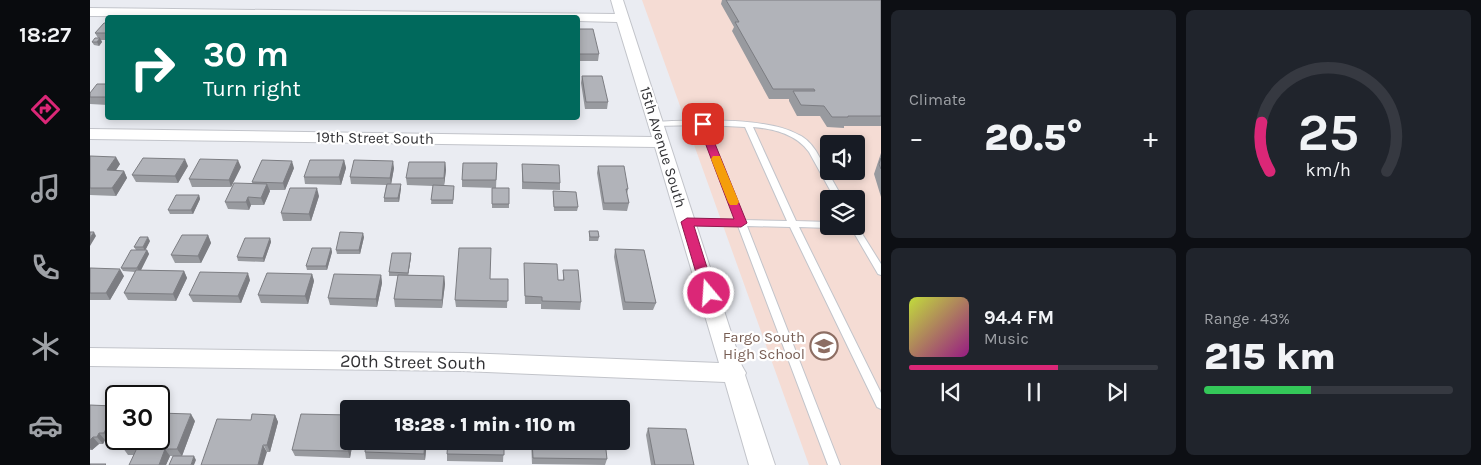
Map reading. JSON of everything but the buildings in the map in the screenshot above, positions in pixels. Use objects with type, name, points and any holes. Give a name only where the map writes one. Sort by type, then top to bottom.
[{"type":"street","name":"15th Avenue South","points":[[617,0],[735,373],[762,465]]},
{"type":"street","points":[[90,12],[356,15]]},
{"type":"street","points":[[580,18],[623,18]]},
{"type":"street","name":"19th Street South","points":[[90,134],[661,142]]},
{"type":"street","name":"20th Street South","points":[[90,356],[464,362],[735,373]]},
{"type":"lane","points":[[656,124],[748,125],[779,129],[796,135],[808,145],[834,190]]},
{"type":"lane","points":[[703,124],[834,465]]},
{"type":"lane","points":[[748,125],[793,224],[881,404]]},
{"type":"lane","points":[[687,222],[820,224]]},
{"type":"lane","points":[[859,235],[881,272]]},
{"type":"shaded area","name":"Fargo South High School","points":[[642,0],[881,0],[881,465],[809,465]]},
{"type":"slow traffic","points":[[716,159],[733,202]]},
{"type":"place","name":"Fargo South High School","points":[[824,346]]},
{"type":"route","points":[[703,124],[741,223],[687,222],[709,293]]}]
